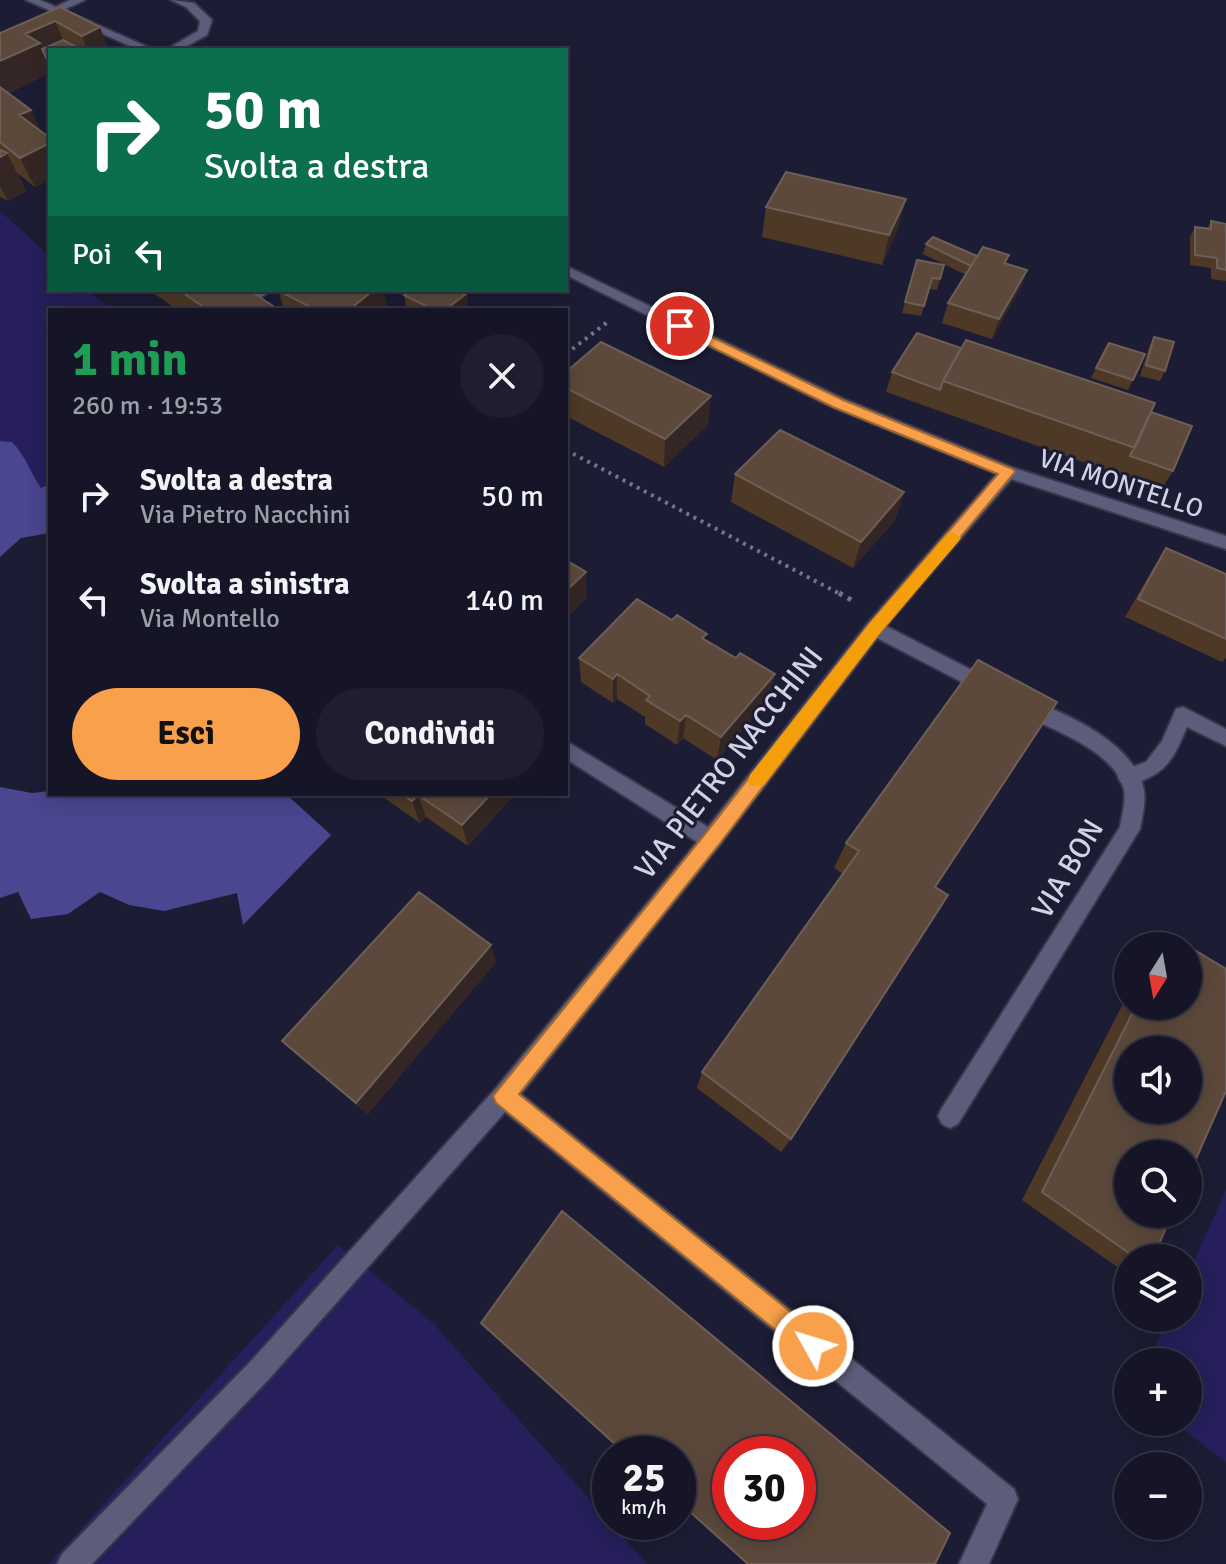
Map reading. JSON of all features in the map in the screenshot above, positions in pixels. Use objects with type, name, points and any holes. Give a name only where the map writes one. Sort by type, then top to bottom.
[{"type":"street","points":[[31,0],[144,48]]},
{"type":"street","points":[[55,10],[80,0]]},
{"type":"street","points":[[176,0],[190,5],[206,20],[203,33],[176,48]]},
{"type":"street","name":"VIA MONTELLO","points":[[568,271],[838,403],[1008,472],[1226,543]]},
{"type":"street","points":[[251,298],[261,292]]},
{"type":"street","name":"VIA PIETRO NACCHINI","points":[[72,1564],[260,1370],[504,1096],[711,840],[874,628],[1008,472]]},
{"type":"street","points":[[874,628],[1100,746],[1123,765],[1128,777],[1153,768],[1169,746],[1183,715],[1226,738]]},
{"type":"street","points":[[568,750],[711,840]]},
{"type":"street","name":"VIA BON","points":[[950,1116],[1130,829],[1134,790],[1128,777]]},
{"type":"street","points":[[504,1096],[1004,1499],[974,1564]]},
{"type":"path","points":[[568,352],[611,319],[610,312]]},
{"type":"shaded area","points":[[0,211],[48,254],[48,292],[90,292],[109,308],[48,308],[48,485],[41,488],[12,442],[0,441]]},
{"type":"shaded area","points":[[0,441],[12,442],[41,488],[48,485],[48,533],[21,538],[0,557]]},
{"type":"shaded area","points":[[0,787],[32,793],[48,791],[48,796],[288,796],[331,835],[243,925],[237,893],[164,911],[129,905],[100,892],[68,914],[31,919],[18,892],[0,898]]},
{"type":"shaded area","points":[[1226,1190],[1226,1462],[1192,1436],[1202,1436],[1202,1348],[1154,1348],[1162,1332],[1202,1332],[1202,1244]]},
{"type":"shaded area","points":[[338,1245],[434,1324],[592,1502],[592,1540],[626,1540],[647,1564],[49,1564]]},
{"type":"building","points":[[60,7],[100,27],[82,36],[55,21],[25,34],[40,43],[0,61],[0,33]]},
{"type":"building","points":[[63,40],[78,48],[48,48],[48,62],[42,49]]},
{"type":"building","points":[[0,87],[31,110],[19,115],[48,137],[48,144],[20,158],[0,142]]},
{"type":"building","points":[[786,172],[906,199],[889,235],[766,207]]},
{"type":"building","points":[[1211,221],[1226,224],[1226,270],[1217,268],[1217,258],[1195,255],[1195,227],[1211,229]]},
{"type":"building","points":[[933,237],[977,256],[971,266],[926,244]]},
{"type":"building","points":[[983,247],[1009,255],[1004,263],[1027,270],[999,319],[948,303]]},
{"type":"building","points":[[917,260],[944,265],[940,279],[932,278],[924,306],[905,302]]},
{"type":"building","points":[[182,292],[252,292],[276,308],[205,308]]},
{"type":"building","points":[[282,292],[371,292],[351,308],[312,308]]},
{"type":"building","points":[[408,292],[467,293],[448,308],[430,308],[404,295]]},
{"type":"building","points":[[917,333],[961,348],[940,390],[892,372]]},
{"type":"building","points":[[1154,337],[1174,342],[1165,371],[1146,365]]},
{"type":"building","points":[[966,340],[1155,403],[1135,448],[943,381]]},
{"type":"building","points":[[601,342],[711,396],[665,439],[568,389],[568,370]]},
{"type":"building","points":[[1109,343],[1145,354],[1133,380],[1096,368]]},
{"type":"building","points":[[1151,412],[1192,426],[1173,471],[1130,456]]},
{"type":"building","points":[[780,430],[904,492],[861,542],[735,474]]},
{"type":"building","points":[[1166,548],[1226,574],[1226,639],[1138,599]]},
{"type":"building","points":[[568,561],[586,572],[568,589]]},
{"type":"building","points":[[637,599],[672,620],[677,615],[707,634],[702,638],[736,658],[740,653],[775,674],[721,737],[686,715],[680,721],[646,700],[650,696],[617,674],[613,679],[579,658]]},
{"type":"building","points":[[978,660],[1057,702],[935,887],[948,895],[791,1139],[702,1072],[859,851],[846,843]]},
{"type":"building","points":[[419,796],[489,796],[462,825]]},
{"type":"building","points":[[419,892],[491,945],[356,1103],[282,1041]]},
{"type":"building","points":[[1202,954],[1226,969],[1226,1091],[1202,1145],[1202,1140],[1114,1140],[1114,1228],[1166,1228],[1159,1244],[1116,1244],[1042,1192],[1114,1050],[1114,1124],[1202,1124],[1202,1036],[1121,1036],[1129,1020],[1202,1020]]},
{"type":"building","points":[[562,1211],[950,1533],[935,1564],[748,1564],[721,1540],[816,1540],[816,1436],[712,1436],[712,1532],[696,1517],[696,1436],[606,1436],[481,1323]]},
{"type":"slow traffic","points":[[757,781],[874,628],[953,538]]},
{"type":"route","points":[[680,326],[838,403],[1008,472],[874,628],[711,840],[504,1096],[813,1346]]}]
